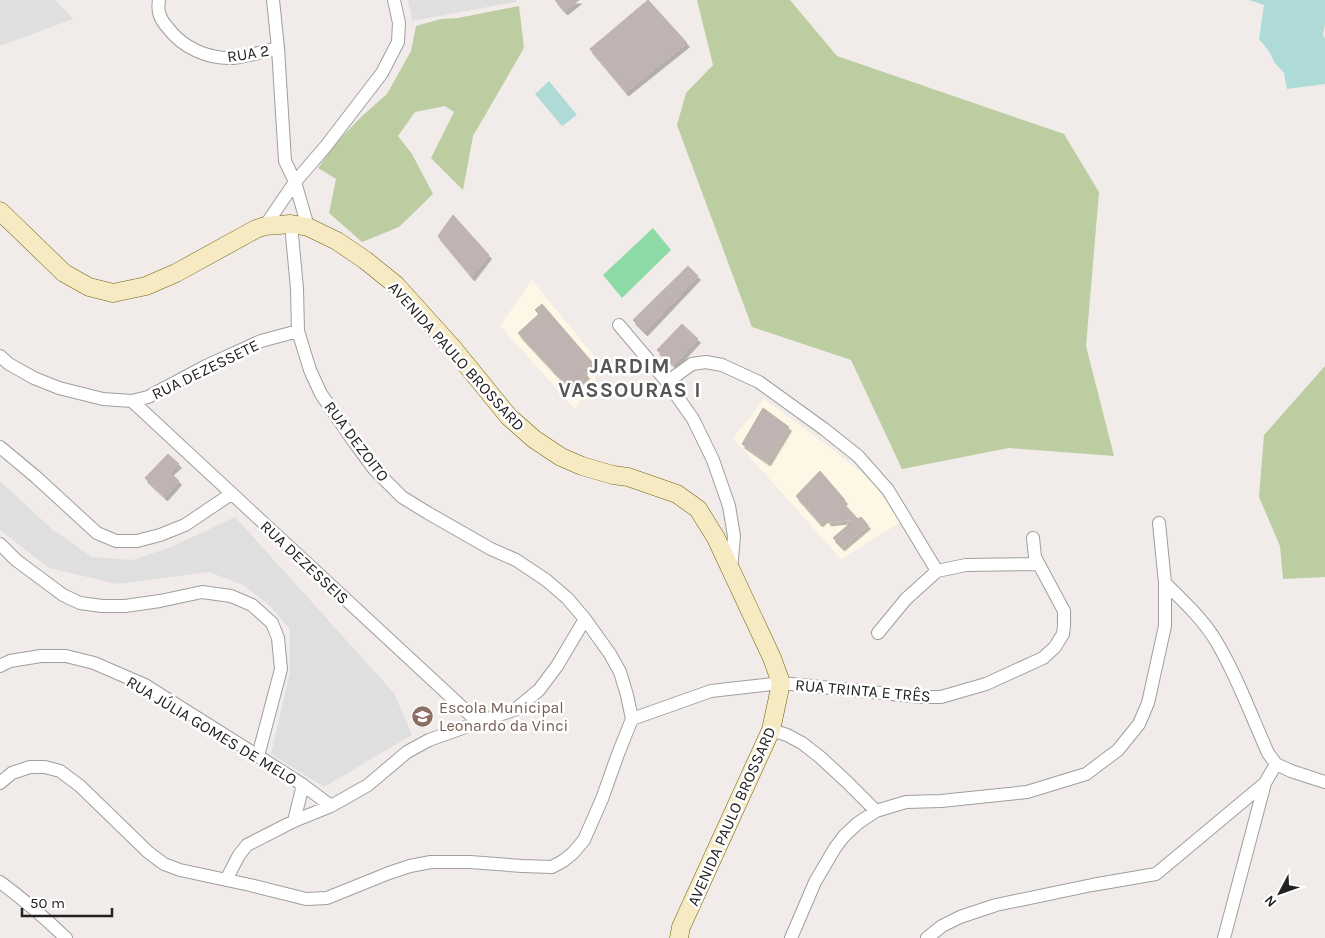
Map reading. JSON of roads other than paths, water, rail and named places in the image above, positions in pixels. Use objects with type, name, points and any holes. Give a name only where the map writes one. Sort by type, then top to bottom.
[{"type":"main road","name":"AVENIDA PAULO BROSSARD","points":[[0,211],[64,273],[89,287],[113,293],[146,286],[176,274],[256,229],[265,226],[300,226],[338,241],[396,285],[452,347],[509,417],[534,439],[561,457],[582,466],[613,475],[628,476],[678,494],[698,509],[716,538],[772,658],[781,683],[771,730],[681,926],[679,938]]},
{"type":"street","name":"RUA 2","points":[[159,0],[157,8],[162,22],[174,36],[196,51],[216,57],[234,58],[278,48]]},
{"type":"street","name":"RUA DEZOITO","points":[[273,0],[285,161],[295,182],[300,226],[297,290],[298,332],[310,370],[321,394],[374,469],[402,497],[491,549],[516,560],[546,580],[568,598],[610,654],[620,672],[632,719]]},
{"type":"street","points":[[265,226],[295,182],[326,146],[382,73],[398,42],[399,23],[394,0]]},
{"type":"street","points":[[619,326],[667,382],[693,419],[713,460],[729,506],[734,536],[731,570]]},
{"type":"street","name":"RUA DEZESSETE","points":[[0,356],[34,378],[59,388],[103,399],[132,401],[148,397],[206,366],[262,342],[298,332]]},
{"type":"street","points":[[667,382],[692,364],[706,362],[722,365],[758,382],[858,456],[888,490],[937,571]]},
{"type":"street","name":"RUA DEZESSEIS","points":[[132,401],[478,722]]},
{"type":"street","points":[[0,447],[97,533],[116,541],[137,541],[168,532],[185,525],[231,494]]},
{"type":"street","points":[[791,938],[815,882],[835,848],[844,836],[876,811],[906,802],[941,801],[1027,792],[1086,774],[1118,750],[1139,724],[1148,702],[1165,626],[1166,584],[1159,523]]},
{"type":"street","name":"RUA TRINTA E TRÊS","points":[[632,719],[710,691],[781,683],[922,697],[941,697],[986,684],[1043,658],[1055,648],[1063,634],[1064,611],[1035,557],[1033,538]]},
{"type":"street","points":[[0,544],[16,560],[63,596],[80,603],[102,606],[125,606],[202,592],[231,596],[252,605],[272,623],[278,638],[281,669],[258,756]]},
{"type":"street","points":[[878,633],[906,599],[937,571],[966,565],[1038,564]]},
{"type":"street","points":[[1166,584],[1193,610],[1216,639],[1232,670],[1268,752],[1276,764],[1325,782]]},
{"type":"street","points":[[226,880],[239,855],[247,845],[294,821],[331,806],[368,786],[407,752],[429,740],[516,709],[540,690],[557,666],[585,619]]},
{"type":"street","name":"RUA JÚLIA GOMES DE MELO","points":[[0,666],[10,661],[41,656],[66,656],[94,663],[145,685],[303,785],[331,806]]},
{"type":"street","points":[[0,783],[12,773],[30,767],[45,766],[60,771],[80,786],[148,852],[164,864],[180,870],[306,899],[327,898],[389,873],[431,862],[552,866],[563,861],[584,840],[602,799],[632,719]]},
{"type":"street","points":[[771,730],[787,735],[802,743],[820,757],[876,811]]},
{"type":"street","points":[[1224,938],[1265,784],[1276,764]]},
{"type":"street","points":[[927,938],[942,926],[960,917],[996,905],[1156,874],[1265,784]]},
{"type":"street","points":[[294,821],[303,785]]},
{"type":"street","points":[[0,882],[66,938]]},
{"type":"water","points":[[1249,0],[1325,0],[1323,35],[1325,38],[1325,84],[1287,89],[1284,73],[1259,39],[1264,5]]},
{"type":"water","points":[[549,81],[577,115],[562,126],[535,94]]},
{"type":"place","name":"Escola Municipal Leonardo da Vinci","points":[[423,716]]},
{"type":"district","name":"JARDIM VASSOURAS I","points":[[630,378]]}]
